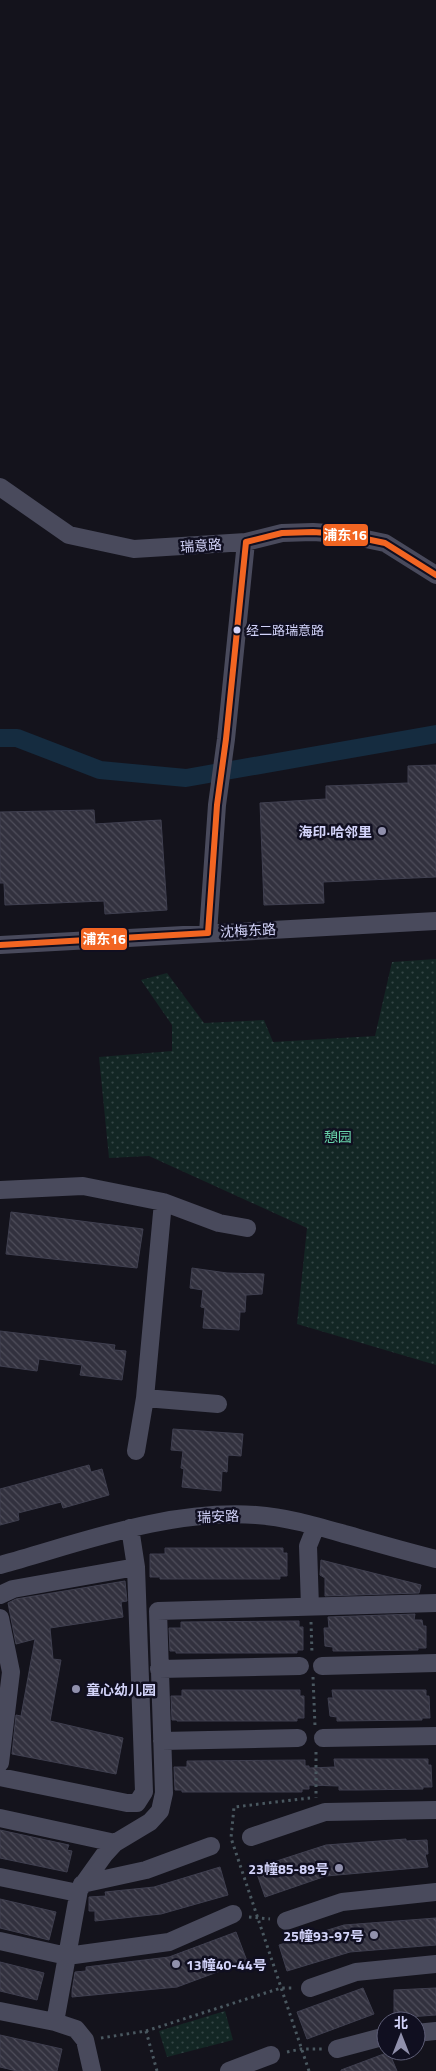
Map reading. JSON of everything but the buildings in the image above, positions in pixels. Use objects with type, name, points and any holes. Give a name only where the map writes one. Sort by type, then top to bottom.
[{"type":"street","name":"瑞意路","points":[[0,487],[69,535],[134,549],[246,542],[282,533],[313,532],[342,534],[385,543],[436,575]]},
{"type":"street","points":[[208,933],[217,805],[226,740],[246,542]]},
{"type":"street","name":"沈梅东路","points":[[0,945],[436,921]]},
{"type":"street","points":[[0,1190],[83,1186],[162,1202],[219,1223],[247,1228]]},
{"type":"street","points":[[136,1451],[145,1398],[162,1202]]},
{"type":"street","points":[[145,1398],[218,1404]]},
{"type":"street","name":"瑞安路","points":[[0,1565],[130,1528],[188,1517],[226,1514],[295,1520],[436,1559]]},
{"type":"street","points":[[310,1607],[308,1546],[316,1526]]},
{"type":"street","points":[[0,1778],[127,1802],[137,1802],[144,1792],[136,1567],[130,1528]]},
{"type":"street","points":[[0,1595],[13,1588],[136,1567]]},
{"type":"street","points":[[55,2022],[80,1889],[104,1854],[115,1843],[150,1822],[160,1811],[164,1793],[158,1612],[436,1603]]},
{"type":"street","points":[[0,1618],[5,1673],[0,1763]]},
{"type":"street","points":[[322,1666],[436,1663]]},
{"type":"street","points":[[159,1669],[300,1666]]},
{"type":"street","points":[[323,1738],[436,1736]]},
{"type":"street","points":[[162,1740],[298,1738]]},
{"type":"street","points":[[251,1837],[325,1812],[436,1810]]},
{"type":"street","points":[[0,1818],[115,1843]]},
{"type":"street","points":[[0,1877],[80,1889],[146,1870],[212,1846]]},
{"type":"street","points":[[286,1921],[342,1902],[436,1892]]},
{"type":"street","points":[[0,1941],[67,1956],[169,1942],[233,1914]]},
{"type":"street","points":[[310,1988],[356,1972],[436,1964]]},
{"type":"street","points":[[0,2011],[55,2022],[76,2029],[85,2040],[92,2071]]},
{"type":"street","points":[[337,2049],[376,2039]]},
{"type":"street","points":[[229,2071],[271,2055]]},
{"type":"path","points":[[212,1846],[231,1838],[251,1837]]},
{"type":"path","points":[[233,1914],[286,1921]]},
{"type":"path","points":[[85,2040],[146,2031],[282,1988]]},
{"type":"path","points":[[146,2031],[157,2071]]},
{"type":"path","points":[[271,2055],[302,2049],[337,2049]]},
{"type":"green space","name":"憩园","points":[[436,959],[436,1365],[297,1324],[307,1228],[149,1156],[109,1158],[99,1057],[172,1051],[172,1025],[141,980],[167,973],[204,1023],[264,1020],[273,1042],[375,1036],[392,962]]},
{"type":"green space","points":[[225,2011],[233,2040],[167,2057],[159,2031]]},
{"type":"waterway","points":[[0,738],[17,738],[100,770],[186,778],[436,734]]},
{"type":"transit line","name":"浦东16","points":[[246,542],[282,533],[313,532],[342,534],[385,543],[436,575]]},
{"type":"transit line","name":"浦东16","points":[[208,933],[217,805],[226,739],[246,542]]},
{"type":"transit line","name":"浦东16","points":[[0,945],[208,933]]},
{"type":"place","name":"经二路瑞意路","points":[[237,630]]},
{"type":"place","name":"海印·哈邻里","points":[[382,831]]},
{"type":"place","name":"童心幼儿园","points":[[76,1689]]},
{"type":"place","name":"23幢85-89号","points":[[339,1868]]},
{"type":"place","name":"25幢93-97号","points":[[374,1935]]},
{"type":"place","name":"13幢40-44号","points":[[176,1964]]}]
